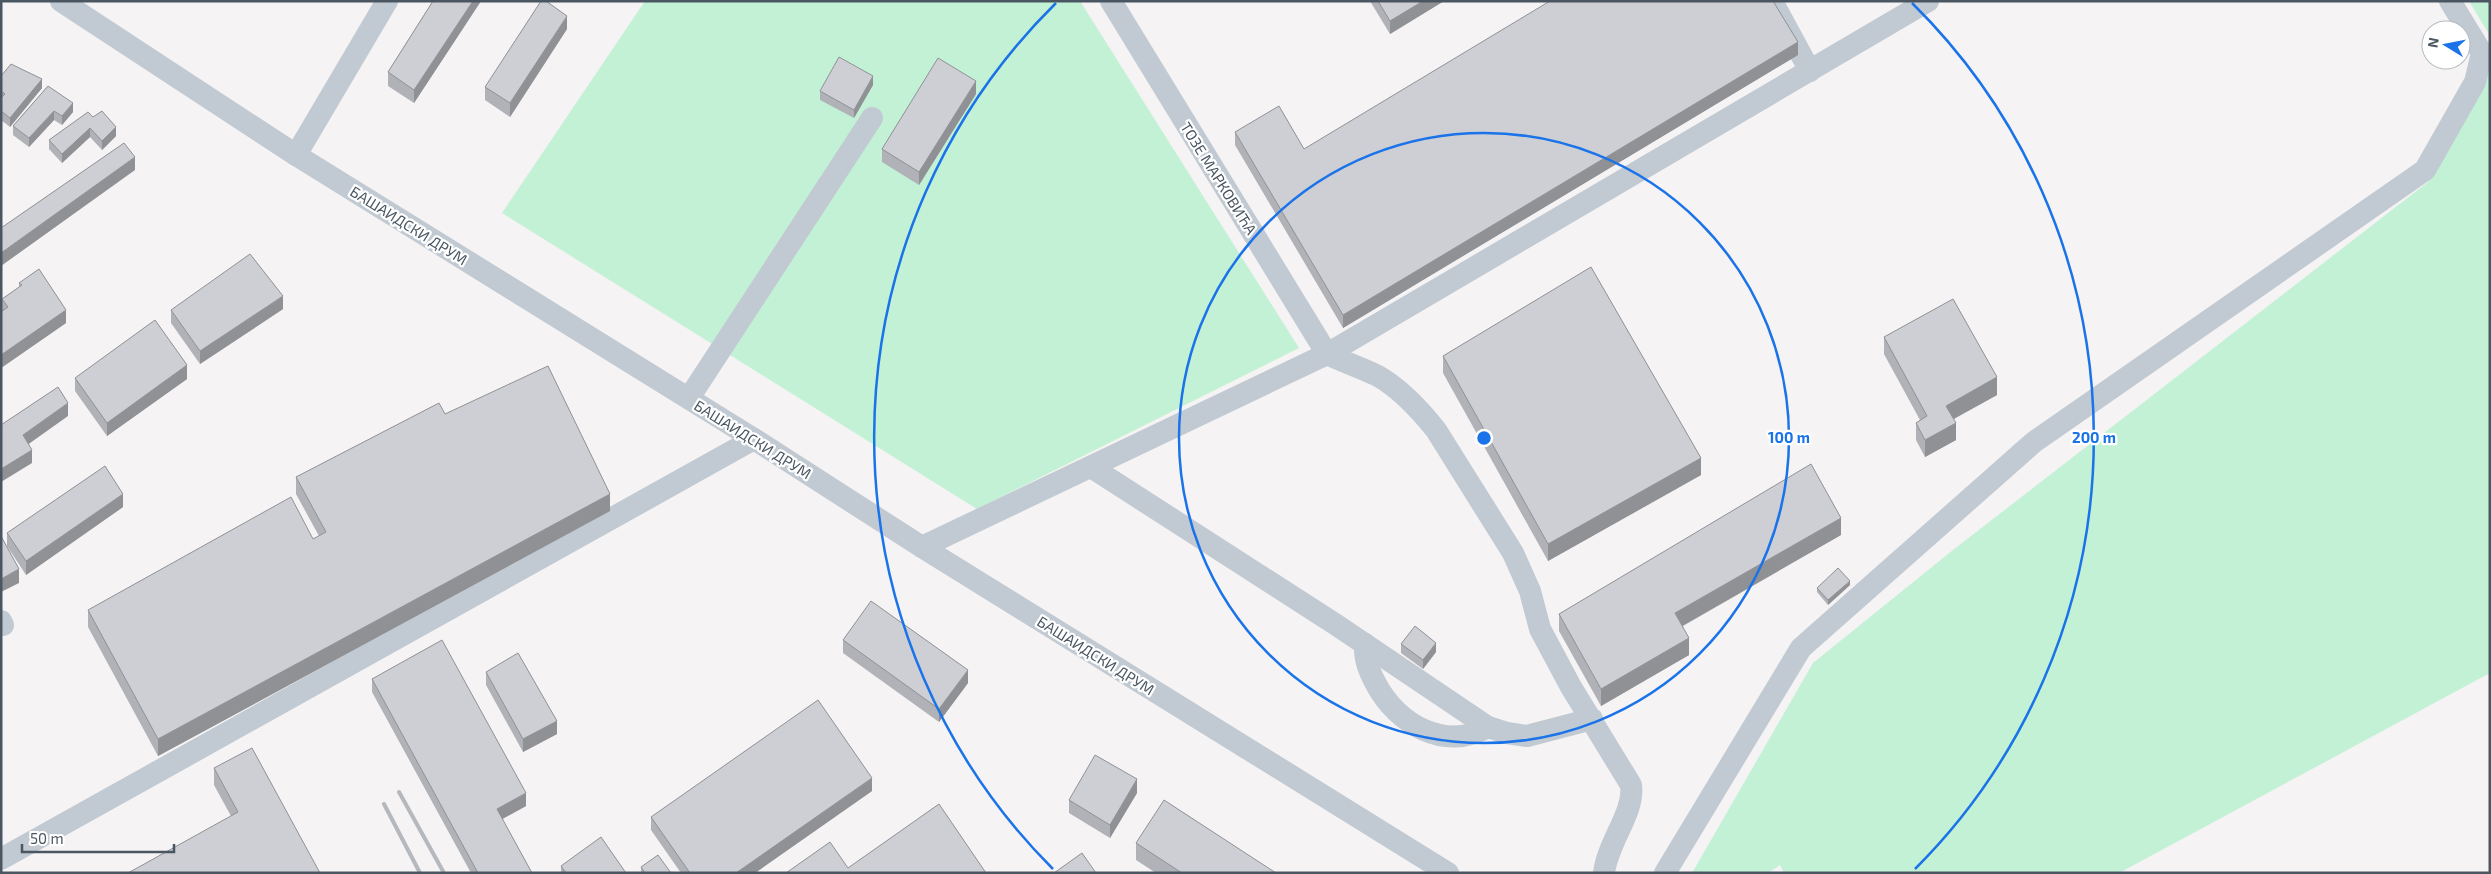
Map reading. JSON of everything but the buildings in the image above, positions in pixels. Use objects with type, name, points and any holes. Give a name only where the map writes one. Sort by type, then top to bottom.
[{"type":"street","name":"БАШАИДСКИ ДРУМ","points":[[61,1],[296,155],[754,438],[922,547],[1448,873]]},
{"type":"street","points":[[296,155],[387,1]]},
{"type":"street","name":"ТОЗЕ МАРКОВИЋА","points":[[1111,1],[1327,354]]},
{"type":"street","points":[[1772,1],[1810,70]]},
{"type":"street","points":[[922,547],[1327,354],[1928,1]]},
{"type":"street","points":[[1665,873],[1801,648],[2034,442],[2425,170],[2475,82],[2482,53],[2450,1]]},
{"type":"street","points":[[689,398],[872,118]]},
{"type":"street","points":[[1327,354],[1378,376],[1414,404],[1436,430],[1513,553],[1530,591],[1540,629],[1592,719],[1629,778],[1632,803],[1609,850],[1604,873]]},
{"type":"street","points":[[1,859],[754,438]]},
{"type":"street","points":[[1091,467],[1365,644],[1488,727],[1507,733],[1527,736],[1592,719]]},
{"type":"street","points":[[1365,644],[1365,655],[1370,673],[1383,697],[1401,718],[1428,732],[1460,737],[1474,734],[1488,727]]},
{"type":"green space","points":[[645,1],[1080,1],[1299,348],[977,509],[502,213]]},
{"type":"green space","points":[[2469,1],[2490,1],[2490,36]]},
{"type":"green space","points":[[2490,63],[2490,673],[2119,873],[1784,873],[1780,865],[1768,873],[1692,873],[1813,663],[1953,550],[2428,182]]},
{"type":"railway","points":[[399,792],[444,873]]},
{"type":"railway","points":[[384,804],[420,873]]}]
